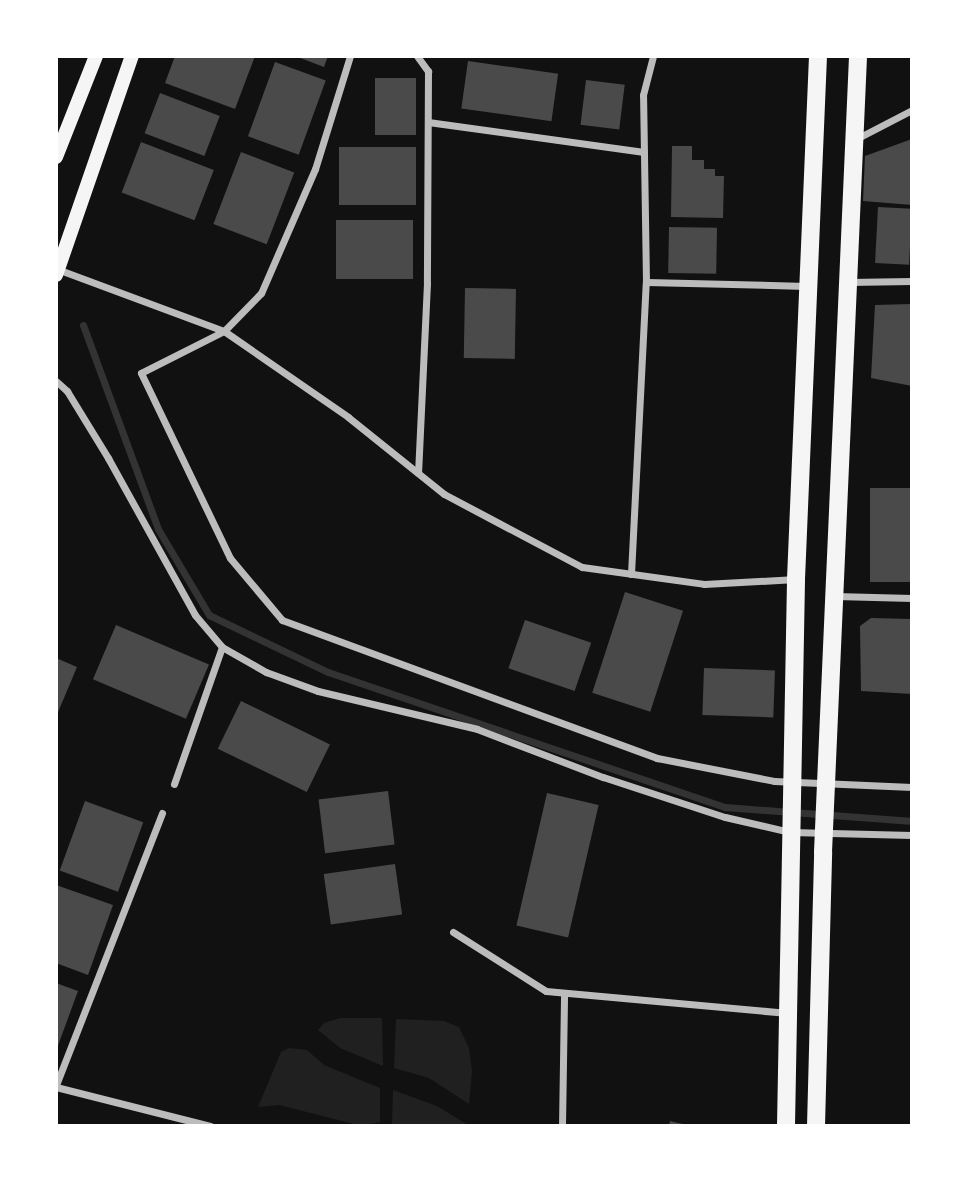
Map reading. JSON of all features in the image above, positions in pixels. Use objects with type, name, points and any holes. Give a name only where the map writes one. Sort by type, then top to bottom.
[{"type":"main road","points":[[56,157],[96,56]]},
{"type":"main road","points":[[57,271],[132,56]]},
{"type":"main road","points":[[786,1126],[796,579],[806,286],[818,56]]},
{"type":"main road","points":[[816,1126],[824,833],[858,56]]},
{"type":"street","points":[[350,56],[314,169],[261,293],[224,331],[141,373],[230,558],[282,620],[657,758],[774,781],[912,787]]},
{"type":"street","points":[[417,56],[428,71],[427,283],[418,473]]},
{"type":"street","points":[[631,574],[646,282],[643,95],[653,56]]},
{"type":"street","points":[[856,139],[912,110]]},
{"type":"street","points":[[428,122],[644,152]]},
{"type":"street","points":[[57,271],[224,331],[348,417],[443,494],[582,567],[704,584],[796,579]]},
{"type":"street","points":[[847,282],[912,281]]},
{"type":"street","points":[[646,282],[806,286]]},
{"type":"street","points":[[56,381],[66,391],[108,458],[195,615],[222,648],[266,672],[318,691],[477,729],[677,802],[790,832],[912,835]]},
{"type":"street","points":[[834,596],[912,598]]},
{"type":"street","points":[[174,784],[222,648]]},
{"type":"street","points":[[162,813],[56,1086],[210,1126]]},
{"type":"street","points":[[453,932],[546,991],[789,1013]]},
{"type":"street","points":[[562,1126],[564,993]]},
{"type":"shaded area","points":[[340,1018],[382,1018],[383,1066],[340,1048],[318,1030],[324,1023]]},
{"type":"shaded area","points":[[396,1019],[444,1021],[459,1027],[469,1048],[472,1071],[469,1104],[429,1078],[394,1068]]},
{"type":"shaded area","points":[[289,1048],[307,1050],[324,1065],[380,1088],[380,1122],[362,1126],[279,1105],[258,1107],[281,1052]]},
{"type":"shaded area","points":[[393,1090],[437,1106],[470,1126],[392,1126]]},
{"type":"building","points":[[175,56],[255,56],[235,109],[165,83]]},
{"type":"building","points":[[295,56],[328,56],[324,67]]},
{"type":"building","points":[[468,61],[558,74],[551,121],[461,109]]},
{"type":"building","points":[[275,62],[326,80],[299,155],[248,136]]},
{"type":"building","points":[[375,78],[416,78],[416,135],[375,135]]},
{"type":"building","points":[[586,80],[625,85],[619,129],[581,125]]},
{"type":"building","points":[[160,93],[220,116],[204,156],[145,133]]},
{"type":"building","points":[[912,139],[912,205],[863,201],[865,156]]},
{"type":"building","points":[[141,142],[214,170],[194,220],[122,192]]},
{"type":"building","points":[[672,146],[692,146],[692,160],[704,160],[704,169],[715,169],[715,176],[724,176],[723,218],[671,217]]},
{"type":"building","points":[[339,147],[416,147],[416,205],[339,205]]},
{"type":"building","points":[[241,152],[294,172],[267,244],[213,224]]},
{"type":"building","points":[[878,207],[912,209],[909,265],[875,263]]},
{"type":"building","points":[[336,220],[413,220],[413,279],[336,279]]},
{"type":"building","points":[[669,227],[717,228],[716,274],[668,273]]},
{"type":"building","points":[[465,288],[516,289],[515,359],[464,358]]},
{"type":"building","points":[[912,304],[912,386],[871,378],[875,305]]},
{"type":"building","points":[[870,488],[912,488],[912,582],[870,582]]},
{"type":"building","points":[[625,592],[683,611],[650,712],[592,693]]},
{"type":"building","points":[[871,618],[912,619],[912,694],[861,691],[860,626]]},
{"type":"building","points":[[525,620],[591,643],[575,691],[508,668]]},
{"type":"building","points":[[116,625],[209,664],[186,719],[93,679]]},
{"type":"building","points":[[56,658],[77,667],[56,717]]},
{"type":"building","points":[[704,668],[775,670],[773,717],[702,715]]},
{"type":"building","points":[[241,701],[330,744],[307,792],[218,749]]},
{"type":"building","points":[[388,791],[395,845],[325,853],[319,800]]},
{"type":"building","points":[[547,793],[599,805],[568,937],[516,926]]},
{"type":"building","points":[[85,801],[143,822],[118,892],[60,871]]},
{"type":"building","points":[[395,864],[402,915],[331,925],[324,874]]},
{"type":"building","points":[[56,885],[113,905],[88,975],[56,963]]},
{"type":"building","points":[[56,983],[78,991],[56,1051]]},
{"type":"building","points":[[670,1121],[687,1125],[687,1126],[669,1126]]},
{"type":"waterway","points":[[83,325],[158,529],[209,615],[328,672],[725,807],[912,821]]}]
